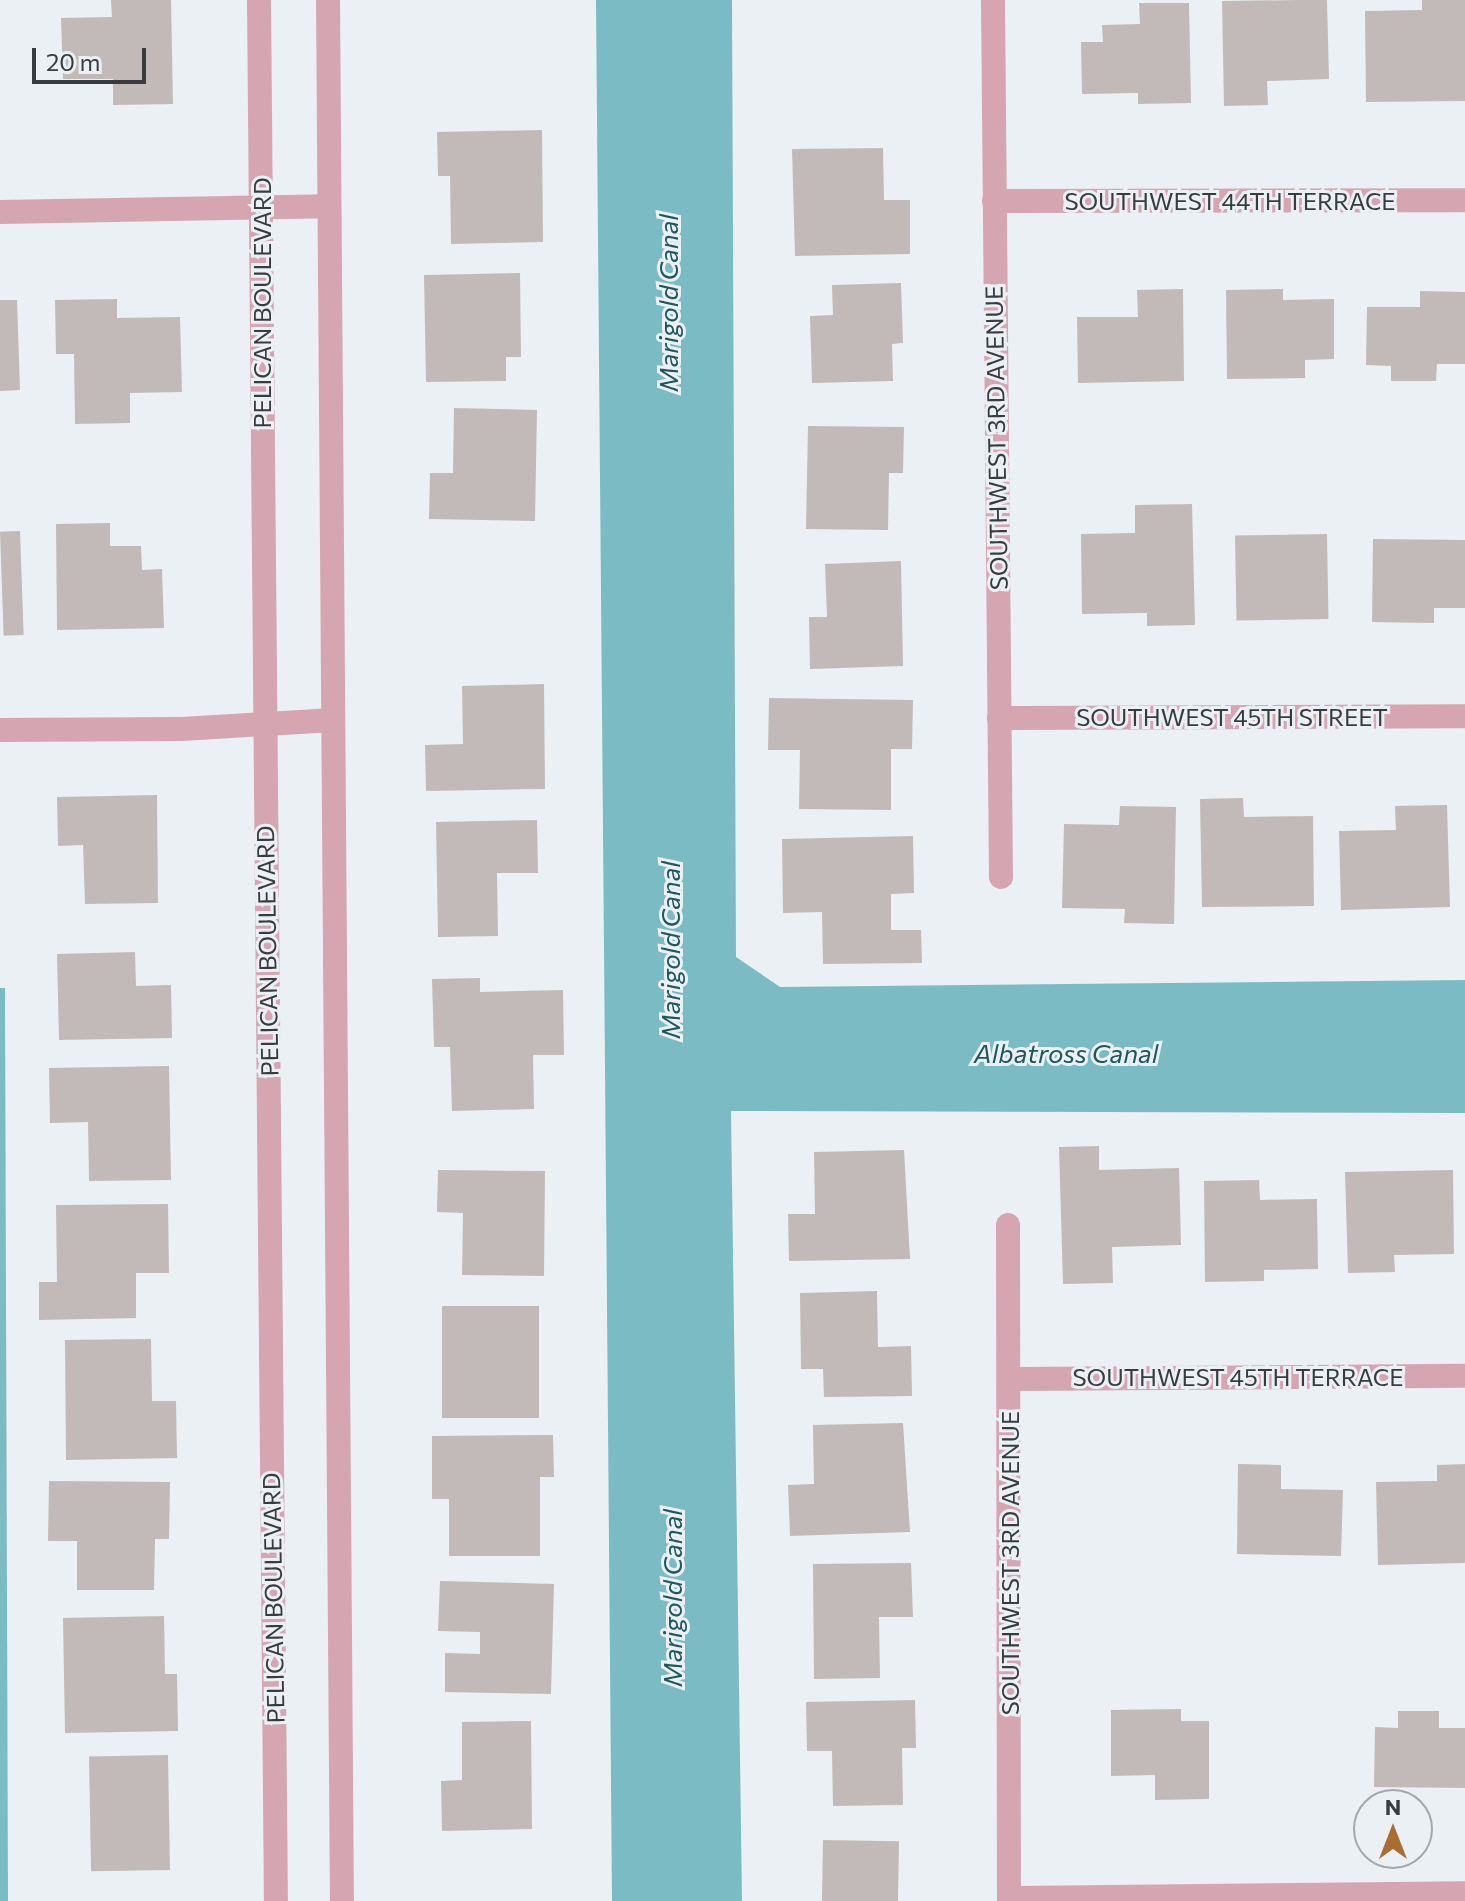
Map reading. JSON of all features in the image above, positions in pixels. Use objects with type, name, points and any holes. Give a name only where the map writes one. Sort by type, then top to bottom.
[{"type":"street","name":"PELICAN BOULEVARD","points":[[259,0],[276,1901]]},
{"type":"street","points":[[328,0],[342,1901]]},
{"type":"street","name":"SOUTHWEST 3RD AVENUE","points":[[993,0],[1001,877]]},
{"type":"street","name":"SOUTHWEST 44TH TERRACE","points":[[994,201],[1465,200]]},
{"type":"street","points":[[0,212],[329,206]]},
{"type":"street","name":"SOUTHWEST 45TH STREET","points":[[999,718],[1465,716]]},
{"type":"street","points":[[0,730],[265,726],[333,720]]},
{"type":"street","name":"SOUTHWEST 3RD AVENUE","points":[[1008,1225],[1011,1379],[1009,1900]]},
{"type":"street","name":"SOUTHWEST 45TH TERRACE","points":[[1011,1379],[1465,1376]]},
{"type":"street","points":[[1009,1900],[1465,1893]]},
{"type":"water","points":[[596,0],[732,0],[736,957],[780,987],[1465,980],[1465,1113],[731,1111],[742,1901],[612,1901]]},
{"type":"water","points":[[0,988],[5,988],[8,1901],[0,1901]]},
{"type":"building","points":[[111,0],[171,0],[173,104],[113,105],[113,79],[63,79],[61,18],[112,17]]},
{"type":"building","points":[[1327,0],[1329,79],[1267,81],[1268,105],[1224,106],[1222,1]]},
{"type":"building","points":[[1422,0],[1465,0],[1465,101],[1366,102],[1365,11],[1422,10]]},
{"type":"building","points":[[1139,3],[1189,3],[1191,103],[1138,104],[1138,93],[1082,94],[1081,42],[1103,42],[1102,25],[1140,24]]},
{"type":"building","points":[[542,130],[543,242],[451,244],[450,176],[438,176],[437,132]]},
{"type":"building","points":[[883,148],[884,200],[910,200],[910,254],[795,256],[792,149]]},
{"type":"building","points":[[520,273],[521,357],[506,357],[506,381],[426,382],[424,275]]},
{"type":"building","points":[[901,283],[903,343],[892,344],[893,381],[812,383],[810,316],[833,315],[832,285]]},
{"type":"building","points":[[1183,289],[1184,381],[1078,383],[1077,317],[1138,317],[1137,290]]},
{"type":"building","points":[[1283,289],[1283,300],[1334,299],[1334,359],[1305,360],[1305,378],[1227,379],[1226,290]]},
{"type":"building","points":[[1420,291],[1465,292],[1465,364],[1437,364],[1436,381],[1391,381],[1391,366],[1366,365],[1367,307],[1420,307]]},
{"type":"building","points":[[117,299],[117,318],[180,317],[182,392],[130,393],[130,423],[75,424],[74,354],[56,354],[55,300]]},
{"type":"building","points":[[0,300],[17,300],[20,390],[0,391]]},
{"type":"building","points":[[454,408],[537,410],[535,521],[429,519],[430,473],[453,473]]},
{"type":"building","points":[[808,426],[904,427],[903,473],[889,473],[888,530],[806,529]]},
{"type":"building","points":[[1192,504],[1195,625],[1147,626],[1147,613],[1082,614],[1081,534],[1135,533],[1135,505]]},
{"type":"building","points":[[110,523],[110,546],[141,546],[142,570],[162,569],[164,628],[57,630],[56,524]]},
{"type":"building","points":[[20,531],[24,635],[4,636],[0,532]]},
{"type":"building","points":[[1327,534],[1328,619],[1236,621],[1235,536]]},
{"type":"building","points":[[1373,539],[1465,540],[1465,608],[1434,608],[1434,623],[1372,622]]},
{"type":"building","points":[[901,561],[903,666],[810,669],[809,617],[827,617],[825,564]]},
{"type":"building","points":[[544,684],[545,789],[426,791],[425,745],[463,744],[462,686]]},
{"type":"building","points":[[769,698],[913,700],[912,749],[891,749],[891,810],[799,809],[800,750],[768,750]]},
{"type":"building","points":[[157,795],[158,903],[85,904],[83,845],[58,846],[57,797]]},
{"type":"building","points":[[1243,798],[1244,817],[1313,816],[1314,906],[1202,907],[1200,799]]},
{"type":"building","points":[[1447,805],[1450,907],[1341,910],[1339,831],[1396,830],[1395,806]]},
{"type":"building","points":[[1120,806],[1176,807],[1174,924],[1124,923],[1125,909],[1062,908],[1064,824],[1119,825]]},
{"type":"building","points":[[537,820],[538,873],[497,873],[498,936],[438,937],[436,822]]},
{"type":"building","points":[[913,836],[914,893],[891,894],[891,930],[921,930],[922,963],[823,964],[822,912],[783,913],[782,839]]},
{"type":"building","points":[[135,952],[136,986],[171,985],[172,1038],[59,1040],[57,954]]},
{"type":"building","points":[[480,978],[480,992],[563,990],[564,1055],[533,1055],[534,1109],[452,1111],[450,1047],[434,1047],[432,979]]},
{"type":"building","points":[[169,1066],[171,1180],[89,1181],[88,1122],[50,1123],[49,1068]]},
{"type":"building","points":[[1099,1146],[1099,1170],[1179,1168],[1181,1245],[1112,1247],[1113,1283],[1063,1284],[1059,1147]]},
{"type":"building","points":[[904,1150],[910,1259],[789,1261],[788,1214],[815,1214],[814,1152]]},
{"type":"building","points":[[438,1170],[545,1171],[544,1276],[462,1275],[463,1213],[437,1212]]},
{"type":"building","points":[[1453,1170],[1454,1254],[1394,1255],[1395,1272],[1348,1273],[1345,1172]]},
{"type":"building","points":[[1259,1180],[1260,1200],[1317,1199],[1318,1269],[1264,1270],[1264,1281],[1205,1282],[1204,1181]]},
{"type":"building","points":[[168,1204],[169,1273],[136,1273],[136,1318],[39,1320],[39,1282],[57,1282],[56,1205]]},
{"type":"building","points":[[877,1291],[878,1347],[911,1346],[912,1396],[824,1397],[823,1369],[801,1369],[800,1293]]},
{"type":"building","points":[[442,1306],[539,1306],[539,1418],[442,1418]]},
{"type":"building","points":[[151,1339],[152,1401],[176,1401],[177,1458],[66,1460],[65,1340]]},
{"type":"building","points":[[903,1423],[910,1532],[790,1536],[788,1485],[814,1484],[813,1425]]},
{"type":"building","points":[[553,1435],[554,1477],[540,1477],[540,1556],[449,1556],[449,1499],[432,1499],[432,1436]]},
{"type":"building","points":[[1238,1464],[1281,1465],[1281,1489],[1343,1490],[1341,1556],[1237,1554]]},
{"type":"building","points":[[1465,1464],[1465,1563],[1378,1565],[1376,1482],[1437,1481],[1437,1465]]},
{"type":"building","points":[[49,1481],[170,1482],[169,1539],[155,1539],[154,1590],[77,1590],[77,1541],[48,1541]]},
{"type":"building","points":[[911,1563],[913,1617],[879,1617],[880,1678],[814,1679],[813,1564]]},
{"type":"building","points":[[440,1581],[554,1584],[551,1694],[445,1692],[445,1653],[480,1654],[480,1632],[438,1631]]},
{"type":"building","points":[[164,1616],[165,1674],[177,1674],[178,1731],[65,1733],[63,1618]]},
{"type":"building","points":[[915,1700],[916,1748],[902,1748],[903,1805],[833,1806],[832,1751],[807,1751],[806,1702]]},
{"type":"building","points":[[1181,1709],[1181,1721],[1209,1721],[1209,1799],[1155,1800],[1155,1775],[1111,1776],[1111,1710]]},
{"type":"building","points":[[1398,1711],[1439,1711],[1439,1728],[1465,1728],[1465,1788],[1374,1787],[1375,1727],[1398,1728]]},
{"type":"building","points":[[531,1721],[532,1829],[442,1831],[441,1781],[462,1780],[462,1722]]},
{"type":"building","points":[[168,1755],[170,1870],[91,1871],[89,1756]]},
{"type":"building","points":[[823,1840],[899,1841],[898,1901],[822,1901]]},
{"type":"water label","name":"Marigold Canal","points":[[668,303]]},
{"type":"water label","name":"Marigold Canal","points":[[670,950]]},
{"type":"water label","name":"Albatross Canal","points":[[1066,1053]]},
{"type":"water label","name":"Marigold Canal","points":[[672,1598]]}]
